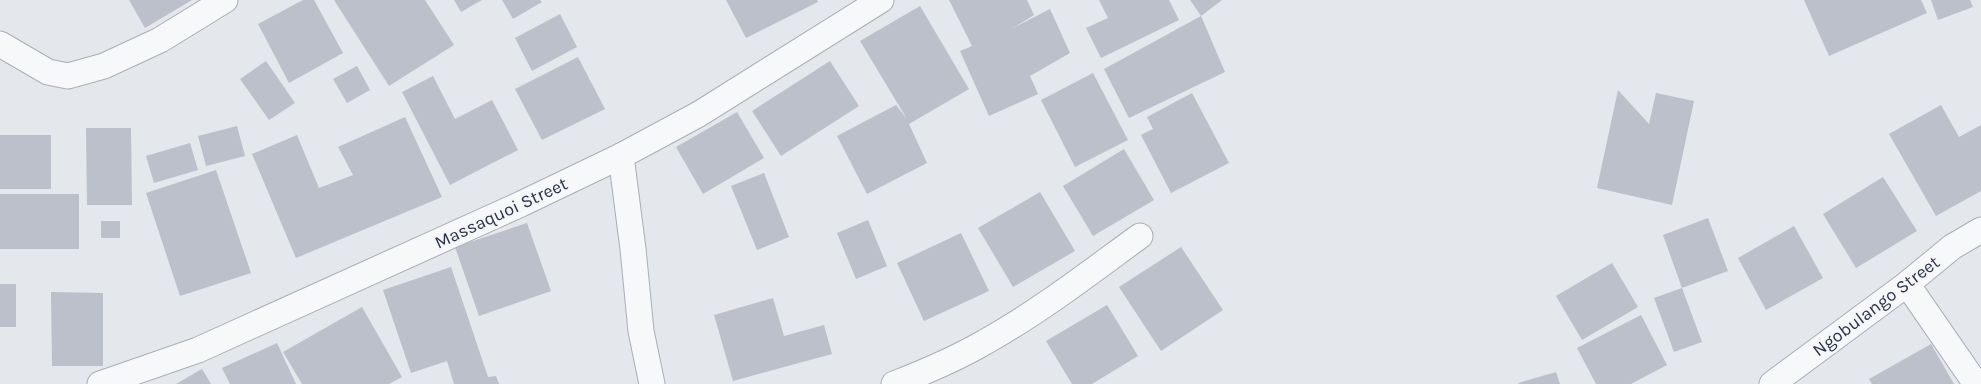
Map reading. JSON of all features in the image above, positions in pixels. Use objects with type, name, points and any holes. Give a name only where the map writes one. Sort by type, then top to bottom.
[{"type":"street","points":[[0,44],[48,72],[68,76],[104,66],[160,40],[225,0]]},
{"type":"street","name":"Massaquoi Street","points":[[100,384],[198,350],[521,204],[621,156],[699,114],[881,0]]},
{"type":"street","points":[[621,156],[641,331],[652,384]]},
{"type":"street","name":"Ngobulango Street","points":[[1772,384],[1907,284],[1952,247],[1981,230]]},
{"type":"street","points":[[894,384],[926,371],[985,342],[1047,303],[1140,236]]},
{"type":"street","points":[[1907,284],[1976,384]]},
{"type":"building","points":[[129,0],[192,0],[145,28]]},
{"type":"building","points":[[303,0],[314,0],[343,53],[289,83],[258,24]]},
{"type":"building","points":[[334,0],[425,0],[454,45],[389,86]]},
{"type":"building","points":[[454,0],[482,0],[461,12]]},
{"type":"building","points":[[502,0],[540,0],[542,2],[513,19]]},
{"type":"building","points":[[726,0],[817,0],[818,2],[746,38]]},
{"type":"building","points":[[949,0],[1027,0],[1034,15],[1013,28],[1050,9],[1070,53],[1030,76],[1038,94],[989,116],[960,51],[972,46]]},
{"type":"building","points":[[1099,0],[1169,0],[1179,20],[1101,58],[1086,28],[1108,18]]},
{"type":"building","points":[[1190,0],[1222,0],[1201,16]]},
{"type":"building","points":[[1804,0],[1921,0],[1927,13],[1829,56]]},
{"type":"building","points":[[1931,0],[1970,0],[1973,7],[1938,20]]},
{"type":"building","points":[[920,6],[969,89],[909,124],[927,163],[867,194],[837,136],[896,105],[907,119],[860,41]]},
{"type":"building","points":[[560,14],[577,47],[532,71],[515,38]]},
{"type":"building","points":[[1201,16],[1225,72],[1129,118],[1104,69]]},
{"type":"building","points":[[578,57],[605,109],[542,140],[515,89]]},
{"type":"building","points":[[266,61],[295,103],[269,120],[240,79]]},
{"type":"building","points":[[830,61],[859,106],[781,156],[752,111]]},
{"type":"building","points":[[357,66],[370,90],[347,103],[333,79]]},
{"type":"building","points":[[1093,73],[1128,140],[1075,167],[1041,100]]},
{"type":"building","points":[[433,76],[455,119],[492,100],[518,150],[450,185],[402,92]]},
{"type":"building","points":[[1618,90],[1649,124],[1656,93],[1694,101],[1672,205],[1597,188]]},
{"type":"building","points":[[1192,93],[1229,163],[1171,193],[1141,135],[1153,129],[1147,117]]},
{"type":"building","points":[[1941,105],[1959,137],[1981,125],[1981,191],[1936,216],[1889,134]]},
{"type":"building","points":[[737,112],[764,158],[703,194],[676,147]]},
{"type":"building","points":[[405,117],[442,197],[296,258],[252,154],[297,135],[319,188],[353,175],[338,147]]},
{"type":"building","points":[[237,126],[245,156],[206,166],[198,136]]},
{"type":"building","points":[[86,128],[131,128],[132,205],[87,205]]},
{"type":"building","points":[[0,135],[51,135],[51,189],[0,189]]},
{"type":"building","points":[[190,143],[198,170],[154,183],[146,156]]},
{"type":"building","points":[[1124,149],[1154,200],[1093,236],[1063,186]]},
{"type":"building","points":[[216,170],[251,273],[180,296],[146,193]]},
{"type":"building","points":[[764,173],[789,237],[757,250],[731,186]]},
{"type":"building","points":[[1883,177],[1917,231],[1856,268],[1823,214]]},
{"type":"building","points":[[1040,192],[1075,251],[1013,287],[978,228]]},
{"type":"building","points":[[0,194],[79,194],[79,249],[0,249]]},
{"type":"building","points":[[1708,218],[1728,271],[1682,288],[1663,235]]},
{"type":"building","points":[[868,220],[887,266],[856,279],[837,233]]},
{"type":"building","points":[[101,221],[120,221],[120,238],[101,238]]},
{"type":"building","points":[[527,223],[551,291],[479,316],[455,247]]},
{"type":"building","points":[[1794,226],[1823,278],[1766,310],[1738,258]]},
{"type":"building","points":[[961,233],[989,291],[924,321],[897,263]]},
{"type":"building","points":[[1181,247],[1223,310],[1161,351],[1119,287]]},
{"type":"building","points":[[1612,263],[1638,307],[1582,340],[1556,296]]},
{"type":"building","points":[[451,267],[488,377],[496,376],[499,384],[454,384],[447,361],[411,373],[383,290]]},
{"type":"building","points":[[0,284],[16,284],[16,327],[0,327]]},
{"type":"building","points":[[1682,288],[1702,342],[1674,352],[1654,298]]},
{"type":"building","points":[[51,292],[103,293],[103,366],[52,366]]},
{"type":"building","points":[[773,298],[784,336],[824,325],[832,354],[733,381],[714,315]]},
{"type":"building","points":[[1107,305],[1138,356],[1092,384],[1072,384],[1046,341]]},
{"type":"building","points":[[362,307],[402,377],[389,384],[302,384],[283,352]]},
{"type":"building","points":[[1641,315],[1667,365],[1631,384],[1596,384],[1577,348]]},
{"type":"building","points":[[277,343],[296,384],[230,384],[222,368]]},
{"type":"building","points":[[1931,344],[1954,384],[1872,384],[1869,379]]},
{"type":"building","points":[[202,369],[211,384],[176,384]]},
{"type":"building","points":[[1556,372],[1560,384],[1518,383]]}]
